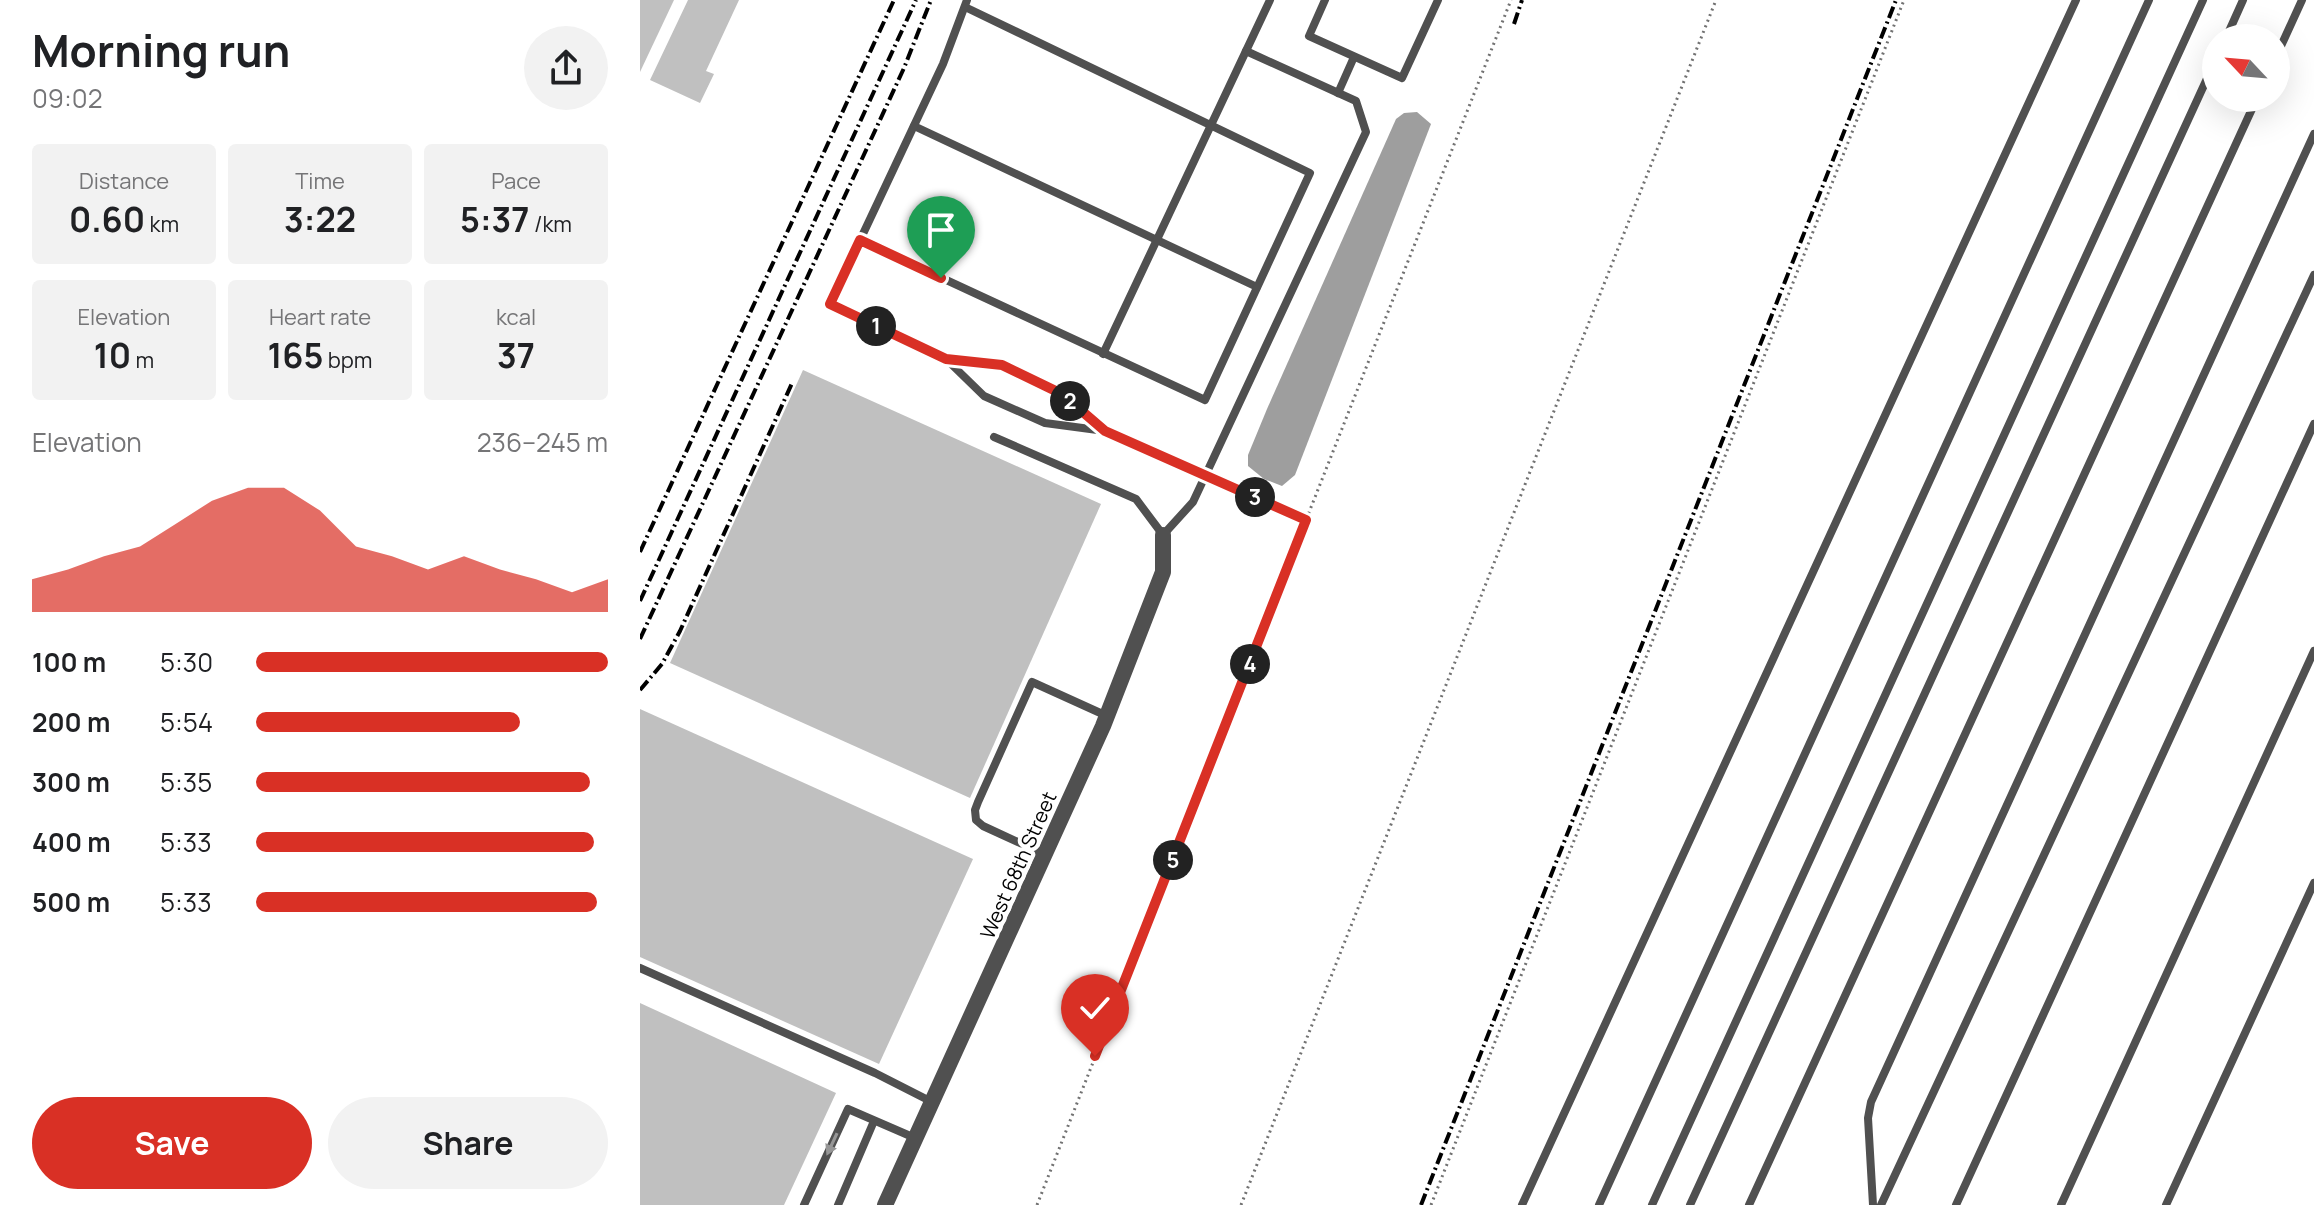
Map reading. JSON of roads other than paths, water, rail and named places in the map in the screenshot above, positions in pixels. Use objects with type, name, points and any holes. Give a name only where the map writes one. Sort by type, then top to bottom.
[{"type":"street","name":"West 68th Street","points":[[885,1205],[1107,716],[1163,572],[1163,535]]},
{"type":"lane","points":[[1103,354],[1270,0]]},
{"type":"lane","points":[[1325,0],[1309,36],[1402,78],[1438,0]]},
{"type":"lane","points":[[1522,1205],[2076,0]]},
{"type":"lane","points":[[1599,1205],[2149,0]]},
{"type":"lane","points":[[1652,1205],[2203,0]]},
{"type":"lane","points":[[2232,24],[2243,0]]},
{"type":"lane","points":[[2290,26],[2302,0]]},
{"type":"lane","points":[[860,240],[1205,400],[1310,173],[966,4],[943,64],[914,126],[860,240],[830,304],[946,359],[984,396],[1045,423],[1105,431],[1206,475]]},
{"type":"lane","points":[[994,437],[1136,499],[1163,535],[1193,502],[1366,132],[1356,101],[1246,51]]},
{"type":"lane","points":[[1338,93],[1354,57]]},
{"type":"lane","points":[[1690,1205],[2202,90]]},
{"type":"lane","points":[[1749,1205],[2251,112]]},
{"type":"lane","points":[[914,126],[1257,287]]},
{"type":"lane","points":[[1873,1205],[1868,1118],[1871,1102],[2314,134]]},
{"type":"lane","points":[[1881,1205],[2314,275]]},
{"type":"lane","points":[[946,359],[1002,365],[1062,394],[1105,431]]},
{"type":"lane","points":[[1956,1205],[2314,424]]},
{"type":"lane","points":[[2061,1205],[2314,651]]},
{"type":"lane","points":[[1045,854],[983,826],[976,820],[975,810],[1032,682],[1107,716]]},
{"type":"lane","points":[[2166,1205],[2314,883]]},
{"type":"lane","points":[[640,968],[933,1102]]},
{"type":"lane","points":[[804,1205],[848,1109],[916,1138]]},
{"type":"lane","points":[[838,1205],[874,1121]]},
{"type":"railway","points":[[640,552],[894,0]]},
{"type":"railway","points":[[640,601],[916,0]]},
{"type":"railway","points":[[640,639],[904,68],[931,0]]},
{"type":"railway","points":[[1514,24],[1522,0]]},
{"type":"railway","points":[[1421,1205],[1896,0]]},
{"type":"railway","points":[[640,690],[662,664],[680,631],[793,381]]}]
